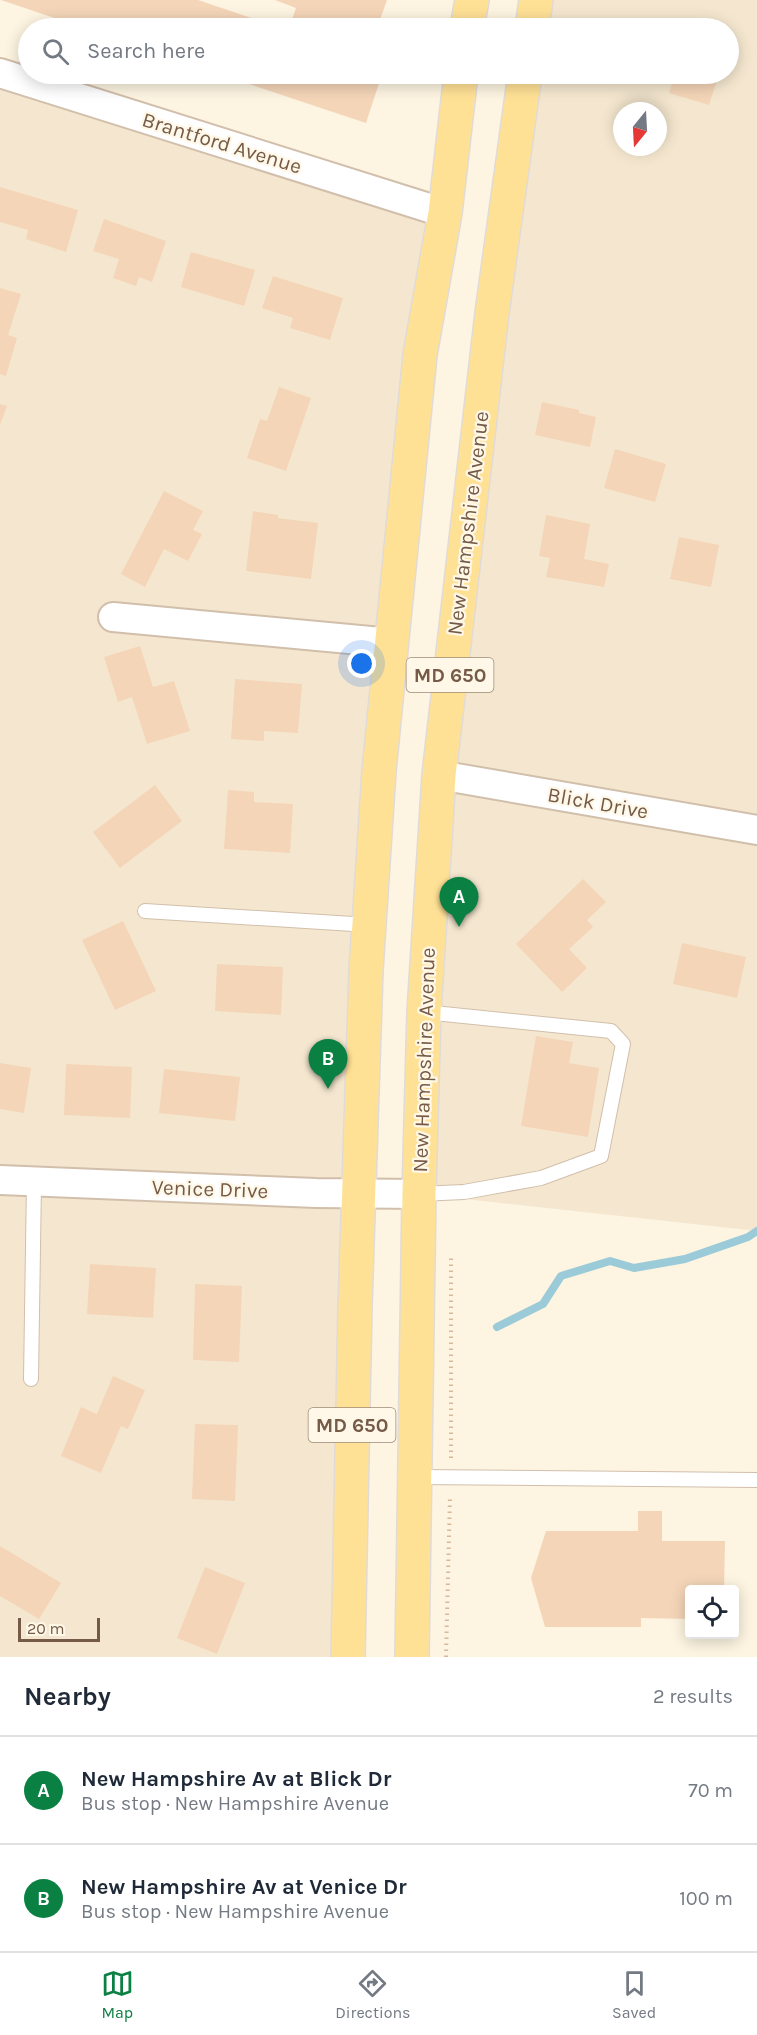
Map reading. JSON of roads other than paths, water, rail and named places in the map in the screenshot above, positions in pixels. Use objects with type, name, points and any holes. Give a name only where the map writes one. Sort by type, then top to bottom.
[{"type":"main road","points":[[469,18],[472,0]]},
{"type":"main road","points":[[533,18],[536,0]]},
{"type":"main road","name":"MD 650","points":[[348,1657],[354,1318],[369,925],[378,771],[420,355],[445,213],[460,84]]},
{"type":"main road","name":"New Hampshire Avenue","points":[[412,1657],[424,1012],[439,775],[492,313],[524,84]]},
{"type":"street","name":"Brantford Avenue","points":[[0,73],[18,79]]},
{"type":"street","name":"Brantford Avenue","points":[[35,84],[445,213]]},
{"type":"street","points":[[113,617],[392,643]]},
{"type":"street","name":"Blick Drive","points":[[439,775],[757,831]]},
{"type":"street","name":"Venice Drive","points":[[0,1180],[316,1193],[419,1194]]},
{"type":"lane","points":[[145,911],[369,925]]},
{"type":"lane","points":[[419,1194],[464,1192],[541,1178],[601,1156],[623,1044],[611,1031],[424,1012]]},
{"type":"lane","points":[[31,1379],[34,1182]]},
{"type":"lane","points":[[415,1478],[757,1480]]},
{"type":"waterway","points":[[497,1327],[543,1304],[561,1276],[610,1261],[634,1268],[685,1259],[748,1237],[757,1231]]},
{"type":"place","name":"New Hampshire Av at Blick Dr","points":[[459,927]]},
{"type":"place","name":"New Hampshire Av at Venice Dr","points":[[328,1089]]}]
